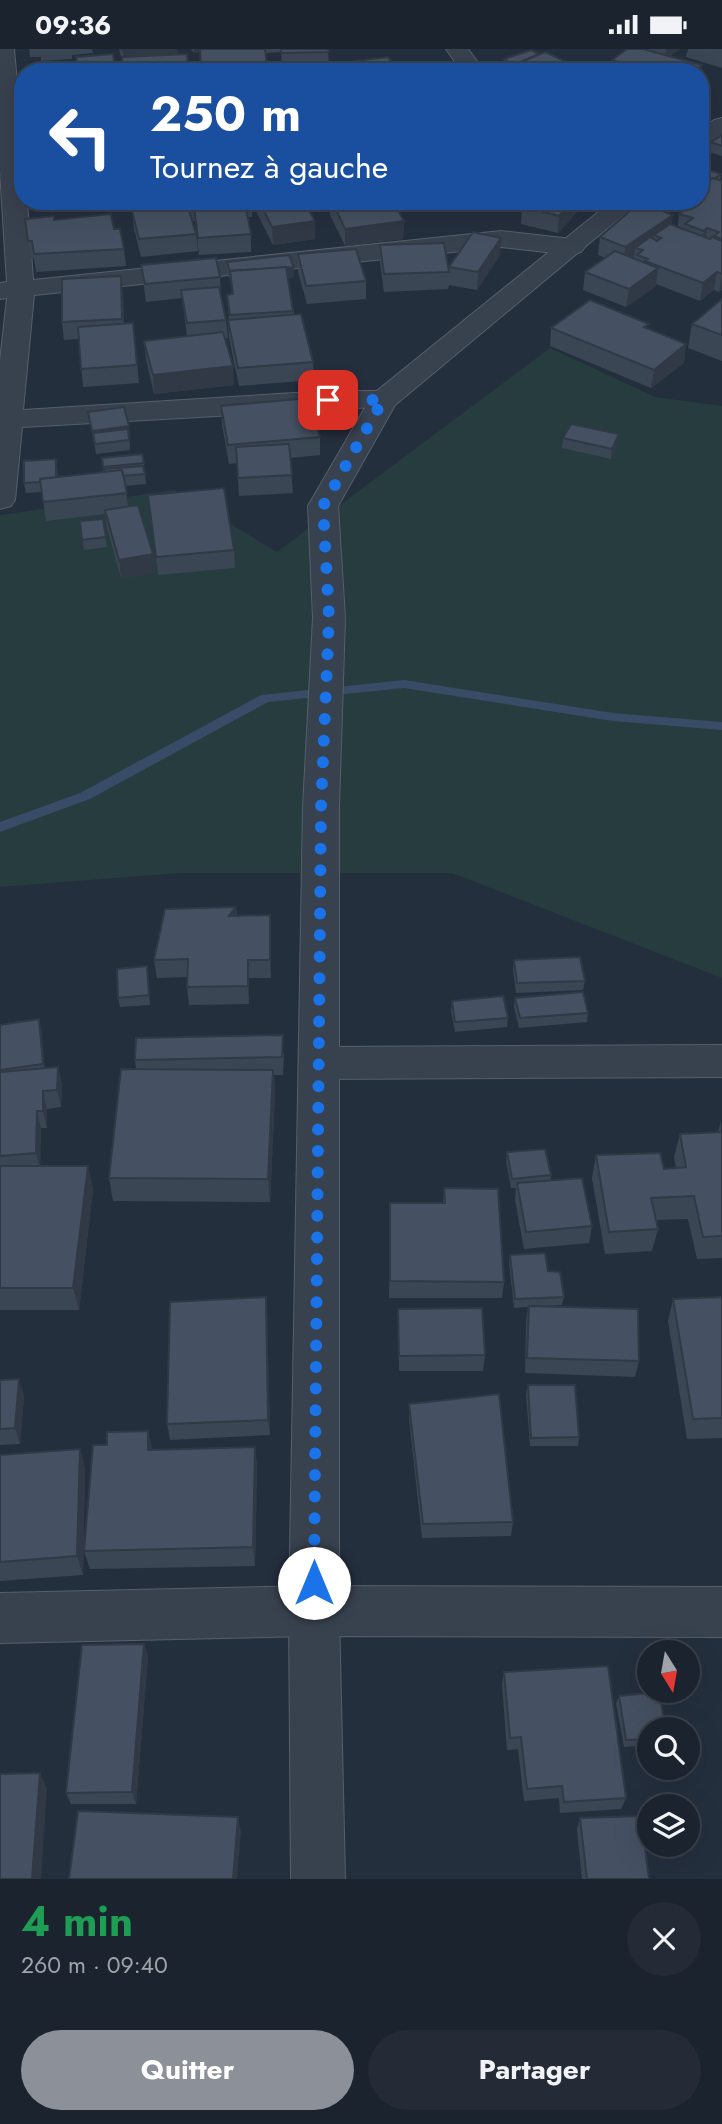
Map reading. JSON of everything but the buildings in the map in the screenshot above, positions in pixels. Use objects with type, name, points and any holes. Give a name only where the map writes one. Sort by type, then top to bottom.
[{"type":"street","points":[[0,500],[11,290],[11,140],[3,49]]},
{"type":"street","points":[[318,1879],[314,1611],[321,807],[329,618],[323,506],[383,400],[617,210]]},
{"type":"street","points":[[11,290],[502,239],[572,247]]},
{"type":"street","points":[[3,419],[328,400],[383,400]]},
{"type":"street","points":[[319,1063],[722,1061]]},
{"type":"street","points":[[0,1618],[314,1611],[722,1612]]},
{"type":"green space","points":[[550,348],[655,397],[722,406],[722,978],[452,873],[178,873],[0,887],[0,515],[174,490],[277,552]]},
{"type":"waterway","points":[[0,827],[85,796],[265,698],[404,684],[613,717],[722,726]]},
{"type":"route","points":[[314,1583],[321,807],[329,618],[323,506],[383,400],[328,400]]}]
